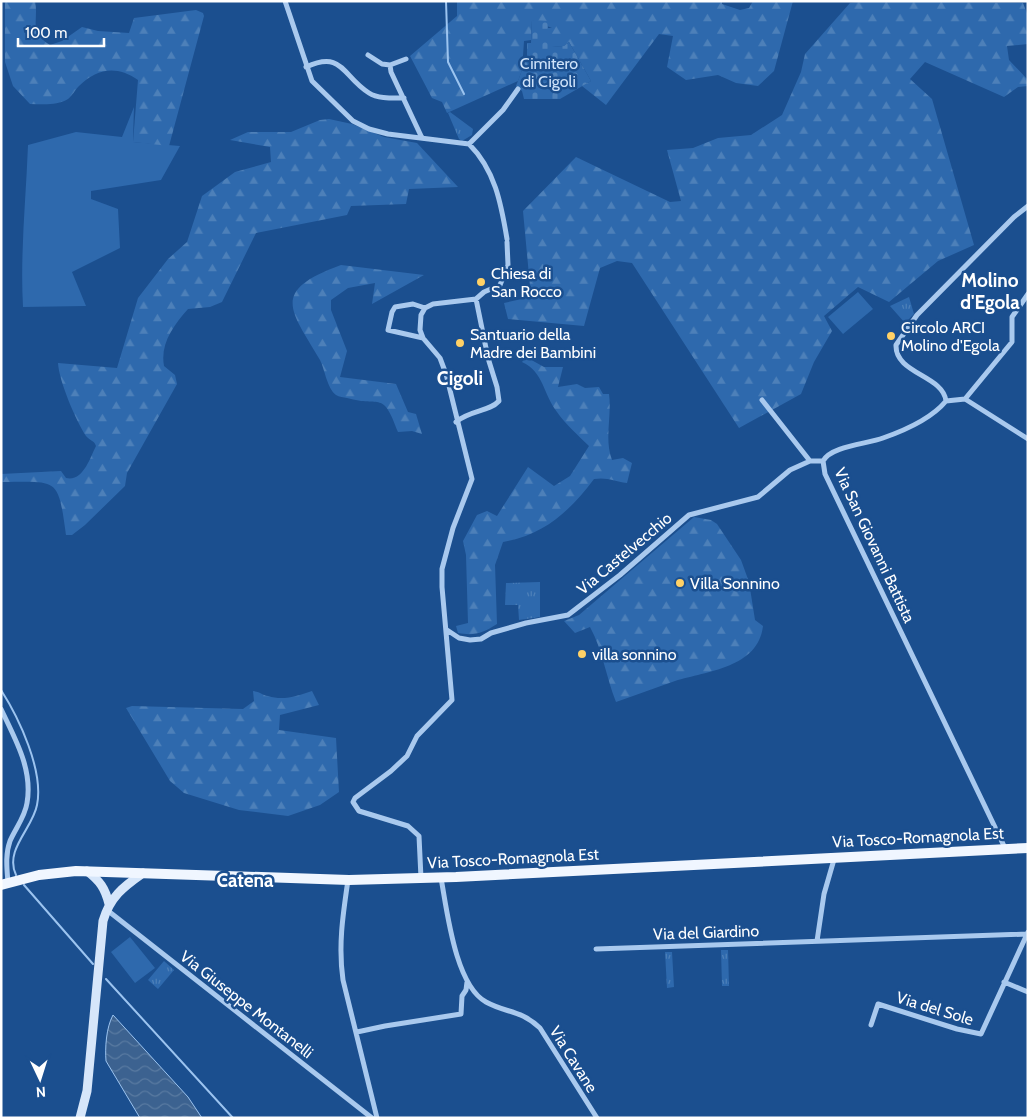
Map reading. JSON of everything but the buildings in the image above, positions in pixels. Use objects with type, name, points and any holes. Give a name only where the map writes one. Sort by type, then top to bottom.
[{"type":"main road","name":"Via Tosco-Romagnola Est","points":[[5,884],[52,873],[87,871],[348,880],[1028,848]]},
{"type":"main road","points":[[87,871],[100,881],[106,890],[108,907]]},
{"type":"main road","points":[[114,872],[120,889]]},
{"type":"main road","points":[[106,890],[114,872]]},
{"type":"main road","points":[[80,1118],[87,1090],[103,921],[108,907],[120,889],[143,872]]},
{"type":"street","points":[[285,1],[306,67],[318,88],[353,121],[369,129],[388,134],[469,144],[478,153],[494,179],[507,241],[508,265],[504,281],[500,285],[484,292],[476,299],[433,304],[425,308],[419,325],[423,338],[440,358],[446,374],[456,422],[472,478],[453,528],[442,569],[452,700],[418,736],[407,756],[392,771],[355,798],[353,802],[359,811],[408,826],[418,836],[421,878]]},
{"type":"street","points":[[368,54],[382,64],[390,65],[406,59]]},
{"type":"street","points":[[306,67],[326,60],[336,62],[370,94],[390,98],[404,98]]},
{"type":"street","points":[[390,65],[391,72],[422,138]]},
{"type":"street","points":[[469,144],[503,110],[518,89]]},
{"type":"street","points":[[1028,206],[1014,217],[938,293],[906,329],[896,345],[900,359],[943,391],[946,401],[965,399],[1028,439]]},
{"type":"street","points":[[965,399],[1012,342],[1012,317],[1028,294]]},
{"type":"street","points":[[456,422],[478,410],[493,407],[499,402],[476,299]]},
{"type":"street","points":[[423,338],[388,330],[395,307],[413,304],[425,308]]},
{"type":"street","points":[[762,400],[810,461]]},
{"type":"street","name":"Via San Giovanni Battista","points":[[946,401],[938,410],[915,423],[883,438],[832,452],[823,461],[826,474],[1005,848]]},
{"type":"street","name":"Via Castelvecchio","points":[[447,630],[459,638],[481,639],[491,633],[568,614],[620,575],[689,515],[758,497],[790,470],[810,461],[823,461]]},
{"type":"street","points":[[1,709],[24,757],[28,781],[27,805],[4,859],[5,884]]},
{"type":"street","points":[[817,941],[824,894],[835,856]]},
{"type":"street","name":"Via Cavane","points":[[441,877],[454,942],[467,982],[486,1002],[528,1017],[540,1028],[596,1118]]},
{"type":"street","points":[[348,880],[340,936],[340,959],[343,980],[377,1118]]},
{"type":"street","name":"Via Giuseppe Montanelli","points":[[108,907],[372,1118]]},
{"type":"street","name":"Via del Giardino","points":[[596,949],[1027,933]]},
{"type":"street","name":"Via del Sole","points":[[871,1025],[878,1004],[957,1029],[981,1034],[1027,933]]},
{"type":"street","points":[[357,1032],[462,1014],[462,996],[466,990],[467,982]]},
{"type":"street","points":[[1004,982],[1028,992]]},
{"type":"green space","points":[[5,1],[35,1],[37,31],[43,40],[50,45],[62,41],[82,27],[98,31],[129,33],[134,18],[196,10],[203,13],[204,16],[169,146],[133,142],[138,80],[122,72],[107,71],[93,75],[79,86],[69,98],[59,103],[30,104],[13,86],[5,62]]},
{"type":"green space","points":[[457,1],[722,1],[722,4],[740,10],[749,8],[753,1],[793,1],[774,71],[758,86],[736,83],[718,75],[686,80],[667,67],[673,36],[659,34],[606,105],[582,86],[591,81],[569,42],[564,46],[552,47],[547,40],[547,32],[552,32],[552,28],[532,20],[531,40],[524,41],[522,70],[518,81],[447,113],[442,102],[432,98],[410,56],[457,16]]},
{"type":"green space","points":[[871,1],[1023,3],[1028,16],[1028,44],[1007,46],[1009,60],[1028,80],[1028,86],[1018,87],[1004,97],[925,62],[910,79],[932,99],[974,245],[938,261],[889,302],[858,287],[824,316],[832,331],[814,362],[801,394],[739,428],[632,263],[617,261],[600,268],[584,326],[508,319],[504,303],[531,297],[523,211],[576,157],[670,202],[681,201],[667,150],[693,148],[718,138],[751,135],[782,115],[801,72],[805,54],[850,3]]},
{"type":"green space","name":"Cimitero di Cigoli","points":[[532,20],[548,21],[548,28],[553,28],[553,32],[547,32],[547,39],[552,40],[552,47],[564,46],[569,42],[591,81],[560,99],[524,99],[522,91],[516,86],[522,70],[523,58],[527,57],[527,43],[531,43]]},
{"type":"green space","points":[[134,107],[133,142],[180,146],[161,180],[91,191],[91,199],[118,209],[120,248],[72,272],[86,306],[23,307],[23,246],[28,145],[76,132],[122,137]]},
{"type":"green space","points":[[450,112],[473,129],[472,135],[462,141],[459,139],[448,113]]},
{"type":"green space","points":[[329,119],[352,124],[384,137],[417,143],[458,187],[409,189],[406,204],[351,206],[347,215],[256,233],[222,302],[210,307],[188,309],[177,322],[169,336],[164,350],[164,366],[175,375],[177,384],[127,473],[125,486],[85,525],[72,535],[66,535],[60,502],[57,492],[52,486],[34,482],[1,482],[1,474],[61,471],[66,478],[72,478],[81,473],[91,457],[96,446],[86,436],[73,411],[61,380],[58,363],[117,368],[138,298],[168,259],[187,242],[202,196],[235,172],[271,162],[270,147],[230,140],[248,132],[291,132],[320,120]]},
{"type":"green space","points":[[341,265],[424,275],[372,304],[375,283],[348,288],[331,300],[331,310],[347,351],[340,377],[396,384],[408,412],[416,414],[422,434],[412,431],[398,432],[388,410],[380,403],[359,401],[336,395],[328,383],[320,360],[301,327],[295,314],[293,303],[295,293],[318,274]]},
{"type":"green space","points":[[858,292],[873,309],[843,334],[828,317]]},
{"type":"green space","points":[[909,297],[914,314],[905,323],[890,306]]},
{"type":"green space","points":[[526,357],[544,367],[563,367],[558,387],[577,384],[585,388],[599,387],[603,394],[609,394],[608,436],[612,460],[623,458],[632,463],[627,483],[607,479],[594,479],[585,491],[555,520],[531,534],[503,542],[495,565],[497,624],[479,633],[458,633],[456,626],[468,623],[466,555],[463,541],[477,515],[487,511],[497,516],[528,467],[554,486],[570,476],[589,446],[568,426],[552,405],[539,377],[529,366],[522,362]]},
{"type":"green space","points":[[694,517],[711,520],[717,524],[741,560],[749,582],[755,620],[763,626],[759,640],[752,651],[729,666],[675,681],[616,702],[598,645],[590,627],[575,633],[564,621],[579,615]]},
{"type":"green space","points":[[540,582],[540,617],[519,620],[518,605],[505,605],[506,583]]},
{"type":"green space","points":[[253,691],[266,696],[285,698],[312,691],[319,705],[280,715],[279,730],[336,738],[339,792],[320,805],[288,816],[239,810],[184,793],[170,781],[126,708],[132,706],[243,709],[254,701]]},
{"type":"green space","points":[[130,937],[155,968],[135,983],[111,952]]},
{"type":"green space","points":[[721,950],[728,950],[729,986],[722,986]]},
{"type":"green space","points":[[665,952],[672,952],[674,987],[667,988]]},
{"type":"green space","points":[[164,961],[174,970],[158,989],[148,980]]},
{"type":"water","points":[[113,1015],[188,1097],[202,1118],[140,1118],[106,1061],[106,1038]]},
{"type":"waterway","points":[[446,1],[448,62],[464,94]]},
{"type":"waterway","points":[[1,690],[22,730],[37,777],[37,805],[16,848],[13,866],[16,875]]},
{"type":"waterway","points":[[24,885],[93,964]]},
{"type":"waterway","points":[[106,979],[233,1118]]},
{"type":"place","name":"Chiesa di San Rocco","points":[[481,282]]},
{"type":"place","name":"Circolo ARCI Molino d'Egola","points":[[891,336]]},
{"type":"place","name":"Santuario della Madre dei Bambini","points":[[460,343]]},
{"type":"place","name":"Villa Sonnino","points":[[680,583]]},
{"type":"place","name":"villa sonnino","points":[[582,654]]},
{"type":"district","name":"Molino d'Egola","points":[[990,291]]},
{"type":"district","name":"Cigoli","points":[[460,378]]},
{"type":"district","name":"Catena","points":[[245,880]]}]
